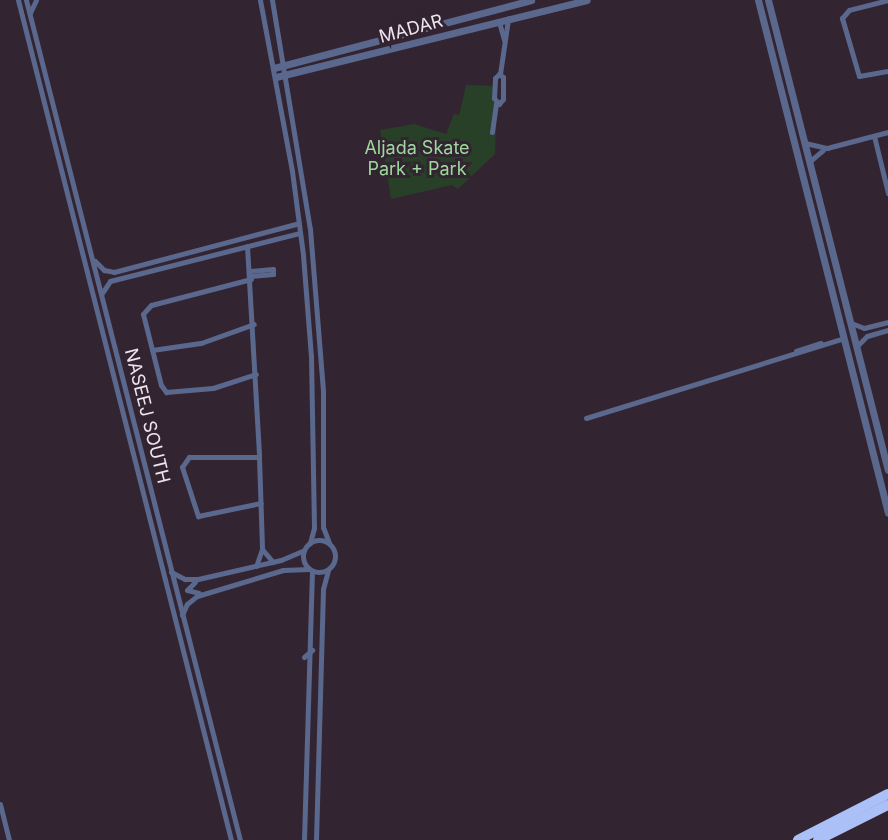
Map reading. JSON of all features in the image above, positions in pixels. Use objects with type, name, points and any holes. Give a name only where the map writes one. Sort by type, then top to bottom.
[{"type":"highway","points":[[798,840],[886,797]]},
{"type":"highway","points":[[818,840],[886,797]]},
{"type":"street","points":[[18,0],[231,840]]},
{"type":"street","name":"NASEEJ SOUTH","points":[[26,0],[240,840]]},
{"type":"street","points":[[30,15],[36,0]]},
{"type":"street","points":[[171,572],[188,580],[273,562],[304,550],[310,543],[314,528],[311,356],[299,223],[276,78],[260,0]]},
{"type":"street","points":[[272,0],[285,66],[312,243],[323,391],[323,527],[336,557],[323,585],[316,840]]},
{"type":"street","name":"MADAR","points":[[274,68],[531,0]]},
{"type":"street","name":"MADAR","points":[[276,78],[587,0]]},
{"type":"street","points":[[758,0],[888,513]]},
{"type":"street","points":[[768,0],[888,470]]},
{"type":"street","points":[[888,0],[847,10],[842,18],[857,74],[863,77],[888,71]]},
{"type":"street","points":[[492,132],[496,103],[503,99],[500,74],[508,19]]},
{"type":"street","points":[[499,21],[504,40]]},
{"type":"street","points":[[810,162],[827,148],[888,132]]},
{"type":"street","points":[[874,136],[888,191]]},
{"type":"street","points":[[805,143],[827,148]]},
{"type":"street","points":[[110,281],[104,277],[112,272],[299,223]]},
{"type":"street","points":[[101,294],[110,281],[300,233]]},
{"type":"street","points":[[247,246],[254,324],[260,457],[262,549],[256,566]]},
{"type":"street","points":[[93,258],[112,272]]},
{"type":"street","points":[[250,275],[146,307],[143,314],[161,385],[168,392],[213,388],[256,374]]},
{"type":"street","points":[[851,323],[864,328],[888,322]]},
{"type":"street","points":[[152,350],[201,343],[254,324]]},
{"type":"street","points":[[856,346],[867,336],[888,330]]},
{"type":"street","points":[[586,418],[844,338]]},
{"type":"street","points":[[260,457],[189,457],[182,467],[194,512],[198,516],[261,503]]},
{"type":"street","points":[[310,543],[329,543]]},
{"type":"street","points":[[262,549],[273,562]]},
{"type":"street","points":[[304,550],[310,570],[312,650],[304,840]]},
{"type":"street","points":[[182,617],[192,599],[214,591],[283,570],[328,570]]},
{"type":"street","points":[[205,578],[189,584],[188,592],[214,591]]},
{"type":"street","points":[[304,657],[312,650]]},
{"type":"street","points":[[0,804],[9,840]]},
{"type":"green space","name":"Aljada Skate Park + Park","points":[[466,85],[497,86],[495,154],[458,189],[452,185],[391,199],[380,130],[414,124],[446,134],[454,114],[459,115]]}]
